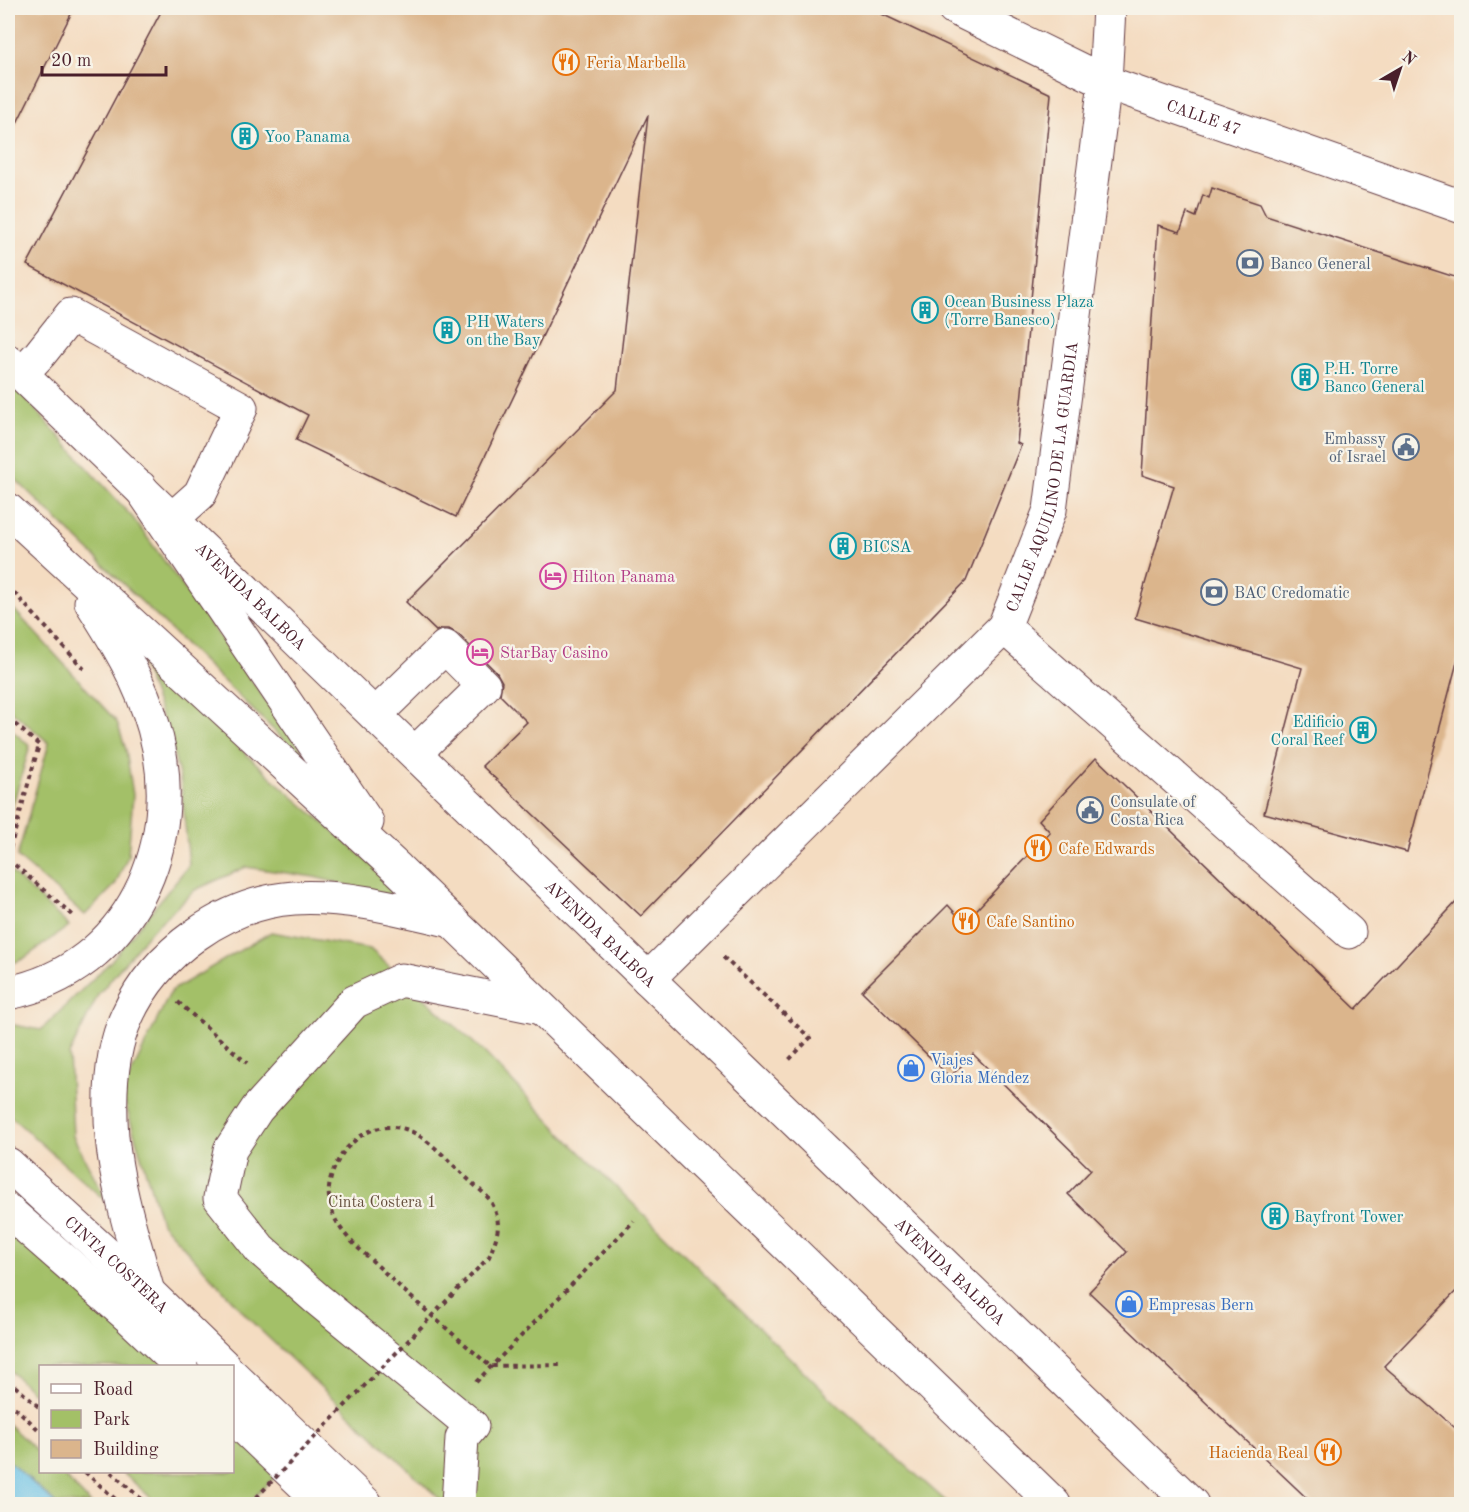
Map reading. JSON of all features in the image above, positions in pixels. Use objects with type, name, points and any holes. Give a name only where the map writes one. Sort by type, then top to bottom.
[{"type":"main road","name":"CALLE 47","points":[[954,8],[1105,82],[1461,207]]},
{"type":"main road","name":"CALLE AQUILINO DE LA GUARDIA","points":[[648,979],[1004,627],[1050,510],[1105,82],[1109,8]]},
{"type":"main road","points":[[14,368],[40,354],[71,315],[241,408],[200,494],[172,519]]},
{"type":"main road","name":"AVENIDA BALBOA","points":[[14,368],[140,487],[1192,1504]]},
{"type":"main road","points":[[140,487],[398,868]]},
{"type":"main road","points":[[8,510],[398,868],[1054,1504]]},
{"type":"main road","points":[[8,510],[71,577],[90,600],[112,635],[128,664],[154,728],[163,784],[158,843],[151,873],[139,898],[118,927],[83,961],[53,980],[8,993]]},
{"type":"main road","points":[[1004,627],[1349,932]]},
{"type":"main road","points":[[375,715],[445,647],[484,686],[415,753]]},
{"type":"main road","points":[[148,1292],[125,1209],[117,1170],[112,1137],[111,1101],[113,1067],[118,1042],[127,1016],[150,978],[189,939],[216,921],[239,910],[270,902],[293,898],[327,898],[370,902],[452,921]]},
{"type":"main road","points":[[458,1504],[462,1438],[472,1426],[316,1299],[260,1249],[220,1198],[230,1150],[257,1109],[354,1002],[401,980],[541,1008]]},
{"type":"main road","name":"CINTA COSTERA","points":[[8,1164],[148,1292],[223,1365]]},
{"type":"main road","points":[[8,1211],[128,1316],[180,1365]]},
{"type":"main road","points":[[234,1377],[366,1504]]},
{"type":"main road","points":[[234,1418],[324,1504]]},
{"type":"path","points":[[8,718],[39,745],[8,856]]},
{"type":"path","points":[[695,932],[810,1038],[761,1088]]},
{"type":"path","points":[[250,1504],[489,1257],[497,1238],[496,1214],[490,1200],[423,1139],[406,1130],[388,1126],[364,1132],[344,1150],[333,1169],[328,1191],[336,1224],[411,1298],[490,1366],[560,1365]]},
{"type":"path","points":[[451,1409],[490,1366],[634,1221]]},
{"type":"path","points":[[8,1380],[39,1407]]},
{"type":"path","points":[[8,1401],[39,1430]]},
{"type":"path","points":[[86,1473],[121,1504]]},
{"type":"path","points":[[112,1473],[147,1504]]},
{"type":"green space","points":[[8,382],[133,518],[321,776],[8,472]]},
{"type":"green space","points":[[8,603],[117,722],[126,750],[133,795],[128,856],[115,885],[85,915],[17,857],[49,743],[8,708]]},
{"type":"green space","points":[[139,656],[283,788],[415,902],[314,877],[246,867],[195,890],[149,933],[98,995],[69,1055],[73,1136],[108,1203],[8,1114],[8,1024],[41,1030],[111,961],[189,865],[181,783],[170,739]]},
{"type":"green space","points":[[8,727],[30,746],[8,821]]},
{"type":"green space","points":[[8,869],[69,926],[23,959],[8,965]]},
{"type":"green space","name":"Cinta Costera 1","points":[[271,932],[370,949],[484,1052],[565,1137],[837,1404],[949,1504],[445,1504],[255,1325],[161,1222],[122,1093],[171,991]]},
{"type":"green space","points":[[8,1226],[171,1365],[39,1365],[39,1398],[8,1369]]},
{"type":"green space","points":[[234,1422],[284,1468],[247,1504],[158,1504],[123,1473],[234,1473]]},
{"type":"green space","points":[[8,1424],[39,1453],[39,1473],[61,1473],[91,1504],[56,1504],[8,1460]]},
{"type":"water","points":[[8,1460],[56,1504],[8,1504]]},
{"type":"building","points":[[8,8],[74,8],[8,141]]},
{"type":"building","points":[[163,8],[869,8],[1051,94],[1017,443],[1021,445],[966,581],[641,916],[482,766],[527,722],[500,695],[502,682],[497,673],[458,634],[449,629],[436,631],[406,602],[617,390],[648,115],[456,517],[296,440],[308,415],[27,265]]},
{"type":"building","points":[[1212,188],[1260,204],[1266,216],[1461,279],[1461,647],[1407,852],[1264,813],[1302,668],[1135,618],[1174,486],[1142,475],[1158,225],[1180,232],[1187,213],[1196,217],[1203,195],[1209,198]]},
{"type":"building","points":[[1096,758],[1356,1009],[1461,897],[1461,1286],[1384,1366],[1461,1433],[1461,1504],[1313,1504],[1089,1292],[1127,1252],[1068,1194],[1091,1170],[973,1054],[950,1077],[862,991],[948,905],[964,923],[1050,832],[1039,820]]},
{"type":"place","name":"Feria Marbella","points":[[566,62]]},
{"type":"place","name":"Yoo Panama","points":[[245,136]]},
{"type":"place","name":"Banco General","points":[[1250,263]]},
{"type":"place","name":"Ocean Business Plaza (Torre Banesco)","points":[[925,310]]},
{"type":"place","name":"PH Waters on the Bay","points":[[447,330]]},
{"type":"place","name":"P.H. Torre Banco General","points":[[1305,377]]},
{"type":"place","name":"Embassy of Israel","points":[[1406,447]]},
{"type":"place","name":"BICSA","points":[[843,546]]},
{"type":"place","name":"Hilton Panama","points":[[553,576]]},
{"type":"place","name":"BAC Credomatic","points":[[1214,592]]},
{"type":"place","name":"StarBay Casino","points":[[480,652]]},
{"type":"place","name":"Edificio Coral Reef","points":[[1363,730]]},
{"type":"place","name":"Consulate of Costa Rica","points":[[1090,810]]},
{"type":"place","name":"Cafe Edwards","points":[[1038,848]]},
{"type":"place","name":"Cafe Santino","points":[[966,921]]},
{"type":"place","name":"Viajes Gloria Méndez","points":[[911,1068]]},
{"type":"place","name":"Bayfront Tower","points":[[1275,1216]]},
{"type":"place","name":"Empresas Bern","points":[[1129,1304]]},
{"type":"place","name":"Hacienda Real","points":[[1328,1452]]}]
